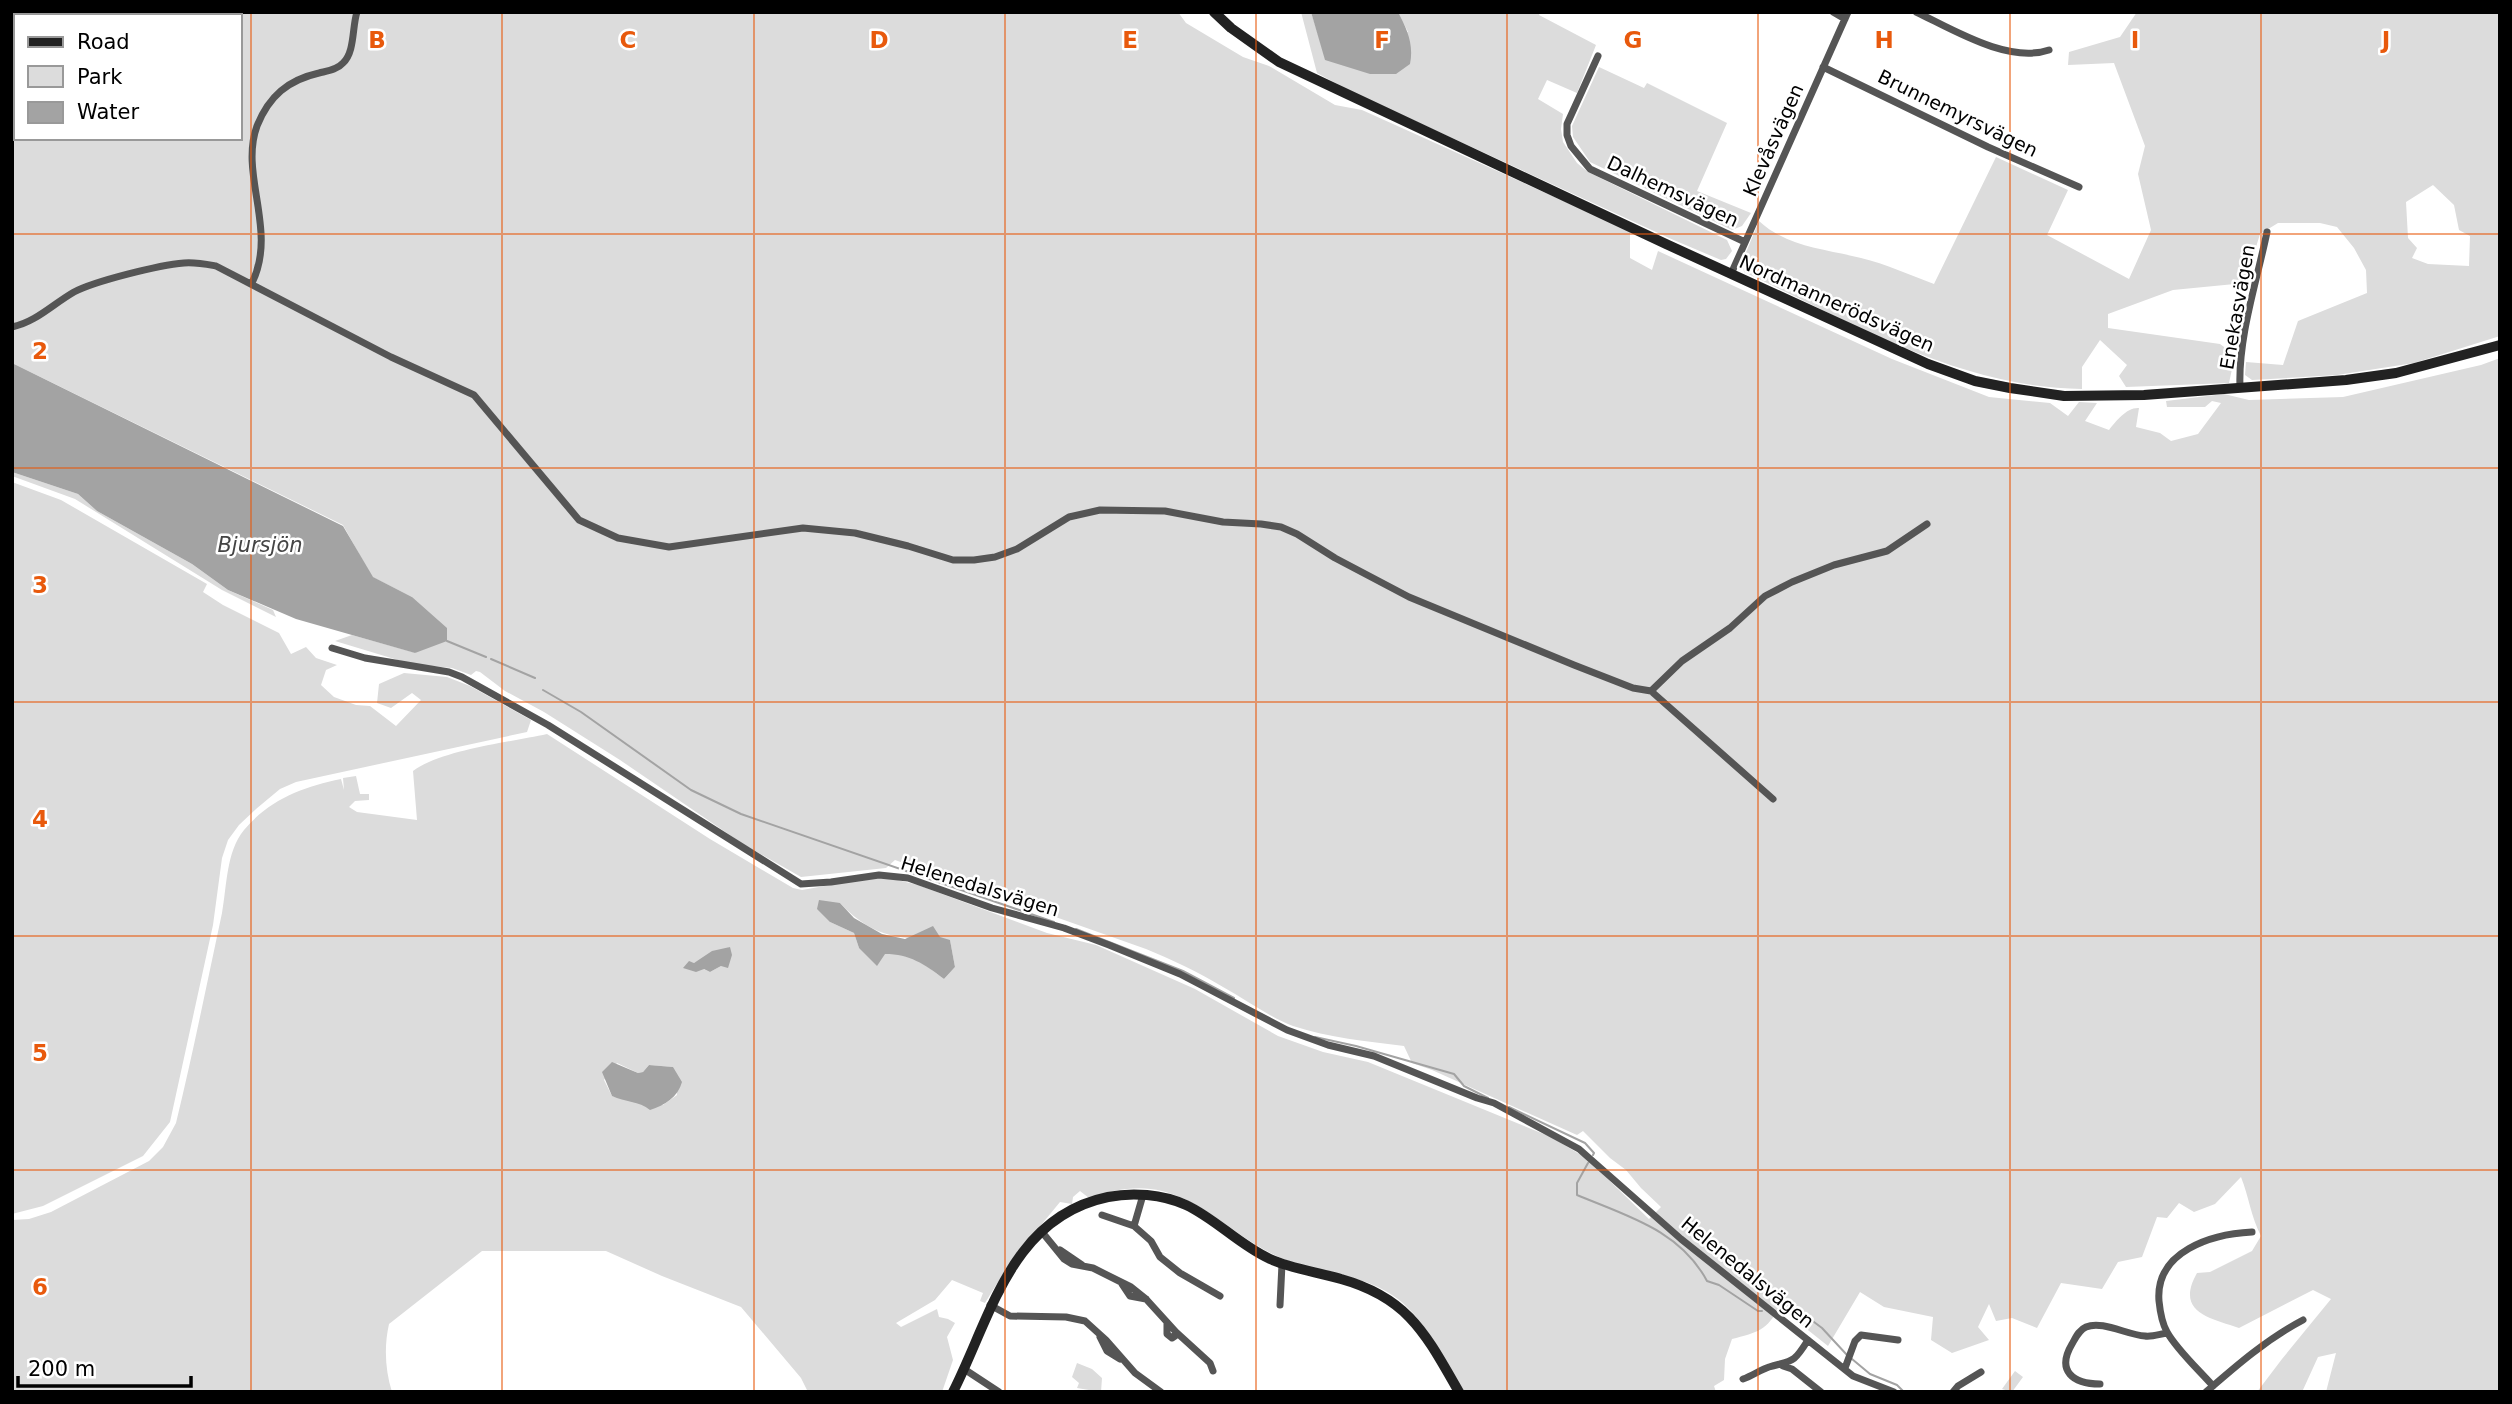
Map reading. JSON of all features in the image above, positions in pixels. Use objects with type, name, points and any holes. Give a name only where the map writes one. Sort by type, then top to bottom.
[{"type":"main road","name":"Nordmannerödsvägen","points":[[1214,12],[1231,28],[1279,62],[1731,274],[1928,364],[1975,380],[2064,396],[2095,397],[2346,380],[2396,373],[2500,345]]},
{"type":"main road","points":[[953,1392],[990,1306],[1012,1267],[1042,1232],[1067,1213],[1086,1204],[1113,1196],[1143,1195],[1185,1204],[1208,1217],[1245,1246],[1282,1264],[1357,1283],[1381,1293],[1393,1301],[1422,1330],[1459,1392]]},
{"type":"street","points":[[253,284],[258,271],[261,243],[261,221],[252,156],[256,128],[267,105],[279,90],[296,80],[333,69],[344,62],[357,12]]},
{"type":"street","name":"Klevåsvägen","points":[[1731,274],[1847,16],[1833,12]]},
{"type":"street","points":[[1916,12],[2003,50],[2034,54],[2049,50]]},
{"type":"street","name":"Dalhemsvägen","points":[[1598,56],[1567,124],[1567,135],[1579,158],[1590,169],[1745,242]]},
{"type":"street","name":"Brunnemyrsvägen","points":[[1823,67],[2079,187]]},
{"type":"street","name":"Enekasvägen","points":[[2240,387],[2239,365],[2267,232]]},
{"type":"street","points":[[12,327],[29,321],[82,288],[181,263],[216,267],[391,357],[474,396],[579,520],[618,538],[669,547],[803,528],[835,529],[908,546],[953,560],[974,560],[995,557],[1017,549],[1069,517],[1100,510],[1165,511],[1223,522],[1281,527],[1409,597],[1586,670],[1633,688],[1651,691],[1773,799]]},
{"type":"street","points":[[1651,691],[1682,662],[1730,628],[1765,596],[1835,565],[1887,551],[1927,524]]},
{"type":"street","name":"Helenedalsvägen","points":[[332,648],[365,658],[449,672],[462,677],[548,725],[801,884],[896,875],[992,908],[1064,928],[1181,974],[1287,1030],[1328,1045],[1374,1056],[1494,1103],[1564,1140],[1591,1158],[1681,1239],[1853,1376],[1894,1392]]},
{"type":"street","points":[[1134,1226],[1143,1195]]},
{"type":"street","points":[[1102,1215],[1134,1226],[1161,1248],[1167,1261],[1180,1273],[1220,1296]]},
{"type":"street","points":[[1042,1232],[1056,1248],[1084,1266],[1131,1287],[1146,1299],[1167,1323],[1169,1337],[1175,1336],[1176,1332],[1210,1363],[1213,1371]]},
{"type":"street","points":[[2252,1232],[2230,1233],[2206,1240],[2189,1247],[2170,1264],[2158,1292],[2160,1312],[2167,1333],[2210,1389],[2279,1333],[2304,1320]]},
{"type":"street","points":[[1280,1305],[1282,1264]]},
{"type":"street","points":[[990,1306],[1021,1315],[1079,1319],[1106,1339],[1126,1363],[1161,1392]]},
{"type":"street","points":[[2100,1384],[2084,1384],[2069,1374],[2065,1363],[2067,1353],[2081,1329],[2093,1325],[2148,1337],[2167,1333]]},
{"type":"street","points":[[1845,1368],[1855,1341],[1861,1335],[1898,1340]]},
{"type":"street","points":[[1743,1379],[1767,1368],[1783,1366],[1795,1359],[1808,1340]]},
{"type":"street","points":[[1783,1366],[1792,1369],[1821,1392]]},
{"type":"street","points":[[964,1369],[999,1392]]},
{"type":"street","points":[[1953,1392],[1981,1372]]},
{"type":"street","points":[[1147,1383],[1152,1392]]},
{"type":"green space","points":[[12,12],[1178,12],[1186,23],[1243,57],[1269,66],[1335,105],[1362,110],[1630,231],[1630,258],[1652,270],[1658,251],[1892,359],[1989,397],[2050,403],[2068,416],[2079,402],[2097,403],[2085,421],[2109,430],[2126,412],[2139,408],[2136,427],[2160,433],[2171,441],[2198,434],[2221,403],[2212,401],[2205,407],[2167,407],[2166,401],[2224,394],[2249,400],[2343,397],[2481,365],[2500,358],[2500,1392],[2326,1392],[2336,1353],[2318,1357],[2302,1392],[2257,1392],[2331,1299],[2313,1290],[2239,1328],[2207,1316],[2193,1305],[2190,1297],[2191,1286],[2197,1273],[2210,1272],[2252,1251],[2261,1236],[2241,1177],[2215,1204],[2194,1212],[2179,1203],[2167,1218],[2157,1217],[2142,1257],[2118,1262],[2102,1289],[2061,1283],[2037,1328],[2012,1318],[1996,1321],[1989,1304],[1978,1327],[1989,1340],[1952,1353],[1931,1340],[1933,1317],[1884,1307],[1860,1292],[1828,1346],[1779,1307],[1766,1326],[1732,1339],[1725,1359],[1724,1380],[1714,1386],[1716,1392],[1463,1392],[1423,1326],[1407,1307],[1379,1287],[1279,1257],[1249,1241],[1193,1203],[1162,1191],[1134,1188],[1089,1198],[1080,1191],[1073,1197],[1072,1204],[1060,1202],[1009,1264],[985,1303],[980,1301],[983,1293],[952,1280],[935,1300],[896,1323],[901,1327],[937,1309],[939,1317],[955,1323],[947,1337],[953,1360],[942,1392],[808,1392],[801,1378],[741,1307],[606,1251],[482,1251],[389,1324],[386,1358],[392,1392],[12,1392],[12,1220],[29,1219],[51,1212],[149,1161],[163,1147],[176,1123],[222,913],[230,859],[244,830],[265,810],[288,796],[341,779],[344,790],[343,778],[356,776],[360,794],[369,794],[369,800],[355,801],[349,807],[357,812],[417,820],[413,771],[458,752],[547,734],[710,839],[793,888],[802,890],[870,878],[889,878],[918,885],[1047,933],[1096,945],[1195,989],[1278,1036],[1323,1052],[1368,1062],[1551,1137],[1586,1158],[1649,1219],[1661,1207],[1583,1131],[1577,1135],[1412,1063],[1404,1046],[1334,1036],[1293,1026],[1204,976],[1156,953],[895,860],[886,868],[801,877],[743,844],[620,760],[505,691],[480,672],[476,671],[471,675],[452,668],[411,664],[335,641],[352,635],[416,653],[412,597],[372,577],[343,525],[12,363]],"holes":[[[840,903],[866,925],[878,931],[904,937],[950,940],[955,967],[944,979],[920,961],[902,954],[885,954],[859,948],[854,933],[830,922]],[[730,947],[721,966],[710,972],[689,962],[694,963]],[[617,1063],[638,1073],[643,1072],[649,1065],[673,1067],[677,1095],[663,1105],[612,1096],[604,1080]]]},
{"type":"green space","points":[[1301,12],[1311,12],[1326,60],[1408,32],[1398,12],[1540,12],[1539,15],[1596,45],[1577,93],[1547,80],[1538,99],[1563,114],[1563,142],[1577,163],[1588,172],[1727,240],[1732,251],[1726,259],[1721,260],[1669,238],[1350,91],[1317,73]]},
{"type":"green space","points":[[2137,12],[2500,12],[2500,336],[2414,363],[2337,375],[2252,380],[2245,375],[2246,362],[2283,365],[2298,321],[2367,293],[2366,270],[2354,248],[2337,227],[2320,223],[2278,223],[2260,234],[2245,283],[2173,290],[2108,314],[2108,328],[2220,344],[2235,355],[2229,383],[2126,387],[2119,376],[2127,365],[2100,340],[2082,367],[2082,389],[2037,386],[1993,377],[1907,349],[1744,272],[1742,262],[1759,221],[1794,242],[1870,260],[1934,284],[1996,157],[2068,190],[2047,235],[2129,279],[2151,230],[2138,174],[2145,146],[2114,63],[2068,65],[2069,52],[2120,37]],"holes":[[[2433,185],[2454,205],[2459,230],[2470,236],[2469,266],[2428,264],[2412,258],[2417,248],[2408,238],[2406,202]]]},
{"type":"green space","points":[[1599,67],[1644,88],[1647,83],[1727,123],[1697,191],[1751,213],[1742,226],[1732,230],[1590,162],[1573,137],[1572,126]]},
{"type":"green space","points":[[12,472],[78,494],[97,511],[192,564],[228,590],[273,610],[276,617],[222,590],[75,499],[12,476]]},
{"type":"green space","points":[[12,482],[61,500],[207,584],[203,592],[279,633],[291,654],[306,647],[316,658],[337,665],[326,670],[321,685],[334,697],[356,705],[370,706],[396,726],[421,700],[412,693],[391,708],[377,703],[379,684],[404,673],[447,677],[470,686],[531,720],[527,732],[296,782],[280,789],[239,825],[228,840],[222,858],[213,925],[170,1122],[143,1156],[43,1206],[12,1214]]},
{"type":"green space","points":[[1077,1363],[1092,1369],[1102,1378],[1101,1392],[1077,1388],[1079,1383],[1072,1377]]},
{"type":"green space","points":[[2015,1371],[2023,1377],[2012,1392],[2002,1389]]},
{"type":"water","points":[[1311,12],[1398,12],[1409,37],[1410,64],[1396,74],[1370,74],[1325,60]]},
{"type":"water","name":"Bjursjön","points":[[12,363],[343,526],[373,577],[412,597],[447,628],[447,641],[415,653],[296,619],[228,590],[192,564],[97,511],[78,494],[12,472]]},
{"type":"water","points":[[819,900],[840,903],[854,918],[882,934],[905,939],[933,926],[940,937],[950,940],[955,967],[944,979],[923,964],[902,956],[885,954],[877,966],[859,948],[854,933],[830,922],[817,909]]},
{"type":"water","points":[[730,947],[732,955],[728,968],[721,966],[710,972],[704,969],[696,972],[683,968],[689,961],[694,963],[712,951]]},
{"type":"water","points":[[612,1062],[638,1073],[643,1072],[649,1065],[673,1067],[682,1082],[670,1100],[650,1110],[612,1096],[602,1072]]},
{"type":"waterway","points":[[447,641],[486,657]]},
{"type":"waterway","points":[[491,659],[535,678]]},
{"type":"waterway","points":[[543,690],[581,712],[691,790],[741,814],[1054,922]]},
{"type":"waterway","points":[[1076,929],[1183,971],[1234,998]]},
{"type":"waterway","points":[[1315,1037],[1454,1074],[1464,1086],[1488,1098]]},
{"type":"waterway","points":[[1509,1107],[1585,1143],[1593,1155]]},
{"type":"waterway","points":[[1588,1163],[1577,1183],[1577,1195],[1633,1218],[1667,1237],[1696,1264],[1707,1281],[1719,1285],[1762,1311]]},
{"type":"waterway","points":[[1771,1300],[1778,1295],[1822,1328],[1847,1355]]},
{"type":"waterway","points":[[1852,1359],[1870,1374],[1897,1385],[1903,1391]]}]
